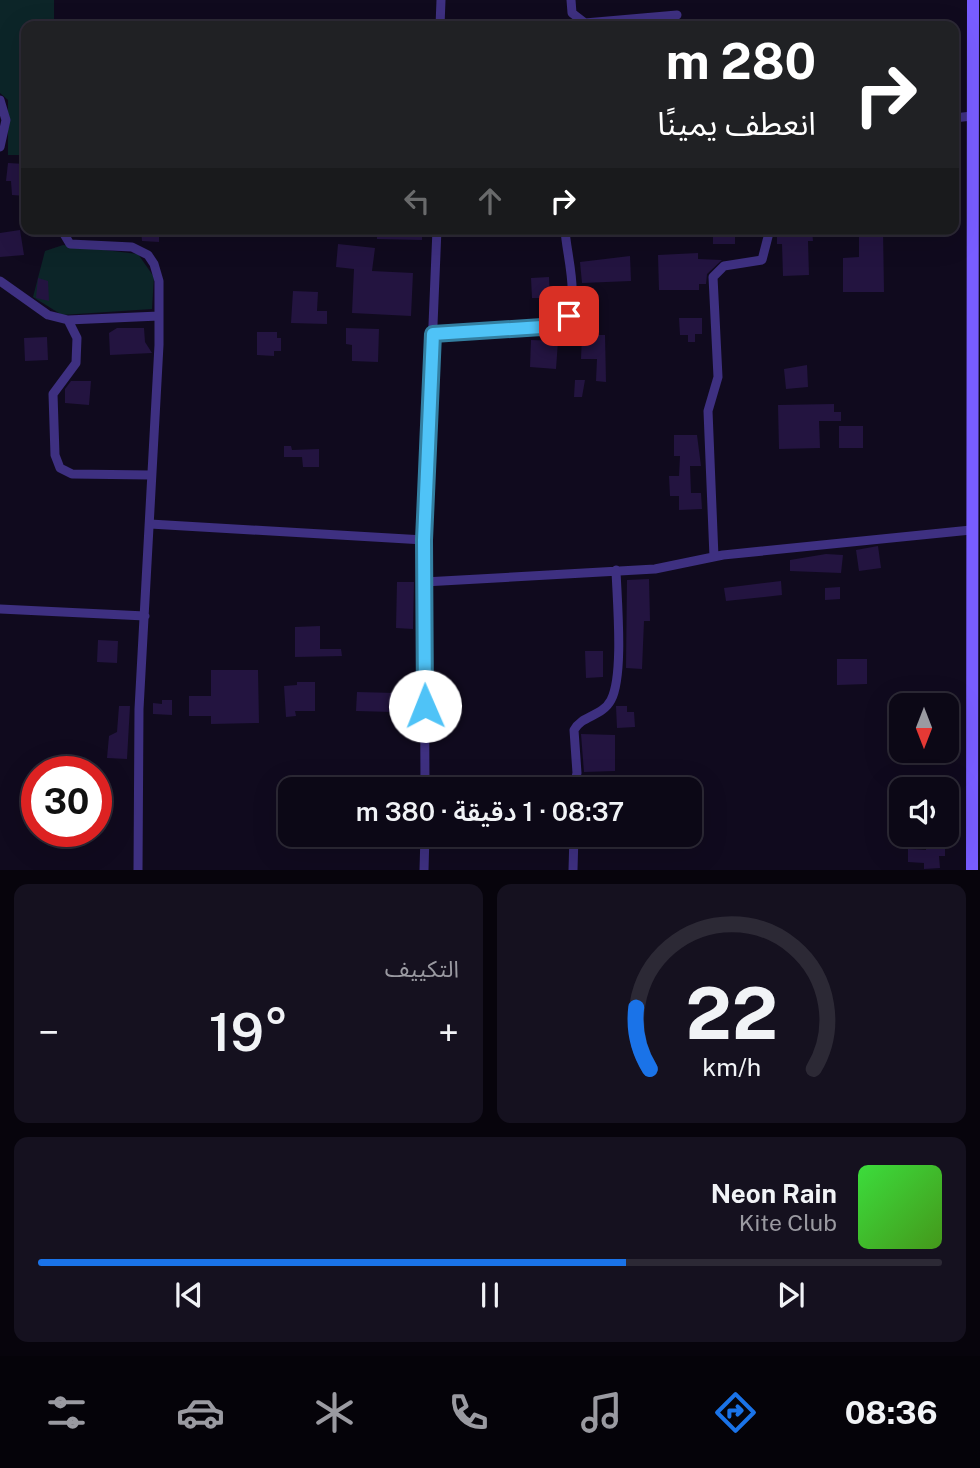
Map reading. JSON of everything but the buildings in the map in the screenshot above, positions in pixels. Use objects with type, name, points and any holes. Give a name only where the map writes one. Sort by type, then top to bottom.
[{"type":"street","points":[[440,21],[441,0]]},
{"type":"street","points":[[570,0],[572,13],[582,21]]},
{"type":"street","points":[[972,870],[976,704],[976,554],[971,530],[975,508],[972,116],[976,34],[973,0]]},
{"type":"street","points":[[608,21],[677,15]]},
{"type":"street","points":[[0,100],[6,120],[0,147]]},
{"type":"street","points":[[959,117],[972,116]]},
{"type":"street","points":[[65,235],[70,244],[132,247],[148,255],[159,281],[150,524],[139,709],[138,870]]},
{"type":"street","points":[[425,777],[424,540],[436,235]]},
{"type":"street","points":[[433,334],[561,325],[569,316],[570,306],[570,263],[566,235]]},
{"type":"street","points":[[714,557],[708,411],[718,377],[713,277],[724,266],[762,260],[768,235]]},
{"type":"street","points":[[0,281],[48,315],[68,320],[159,316]]},
{"type":"street","points":[[68,320],[77,338],[76,363],[53,394],[55,455],[60,468],[72,474],[150,475]]},
{"type":"street","points":[[150,524],[424,540]]},
{"type":"street","points":[[424,582],[655,569],[714,557],[971,530]]},
{"type":"street","points":[[576,777],[574,730],[578,723],[604,711],[616,684],[616,570]]},
{"type":"street","points":[[0,609],[145,616]]},
{"type":"street","points":[[424,870],[425,847]]},
{"type":"street","points":[[573,847],[573,870]]},
{"type":"green space","points":[[0,0],[54,0],[54,21],[21,21],[21,155],[8,155],[8,100],[0,93]]},
{"type":"green space","points":[[63,245],[138,254],[154,277],[152,309],[62,315],[33,297],[45,251]]},
{"type":"route","points":[[425,706],[424,540],[433,334],[557,326],[569,316]]}]
